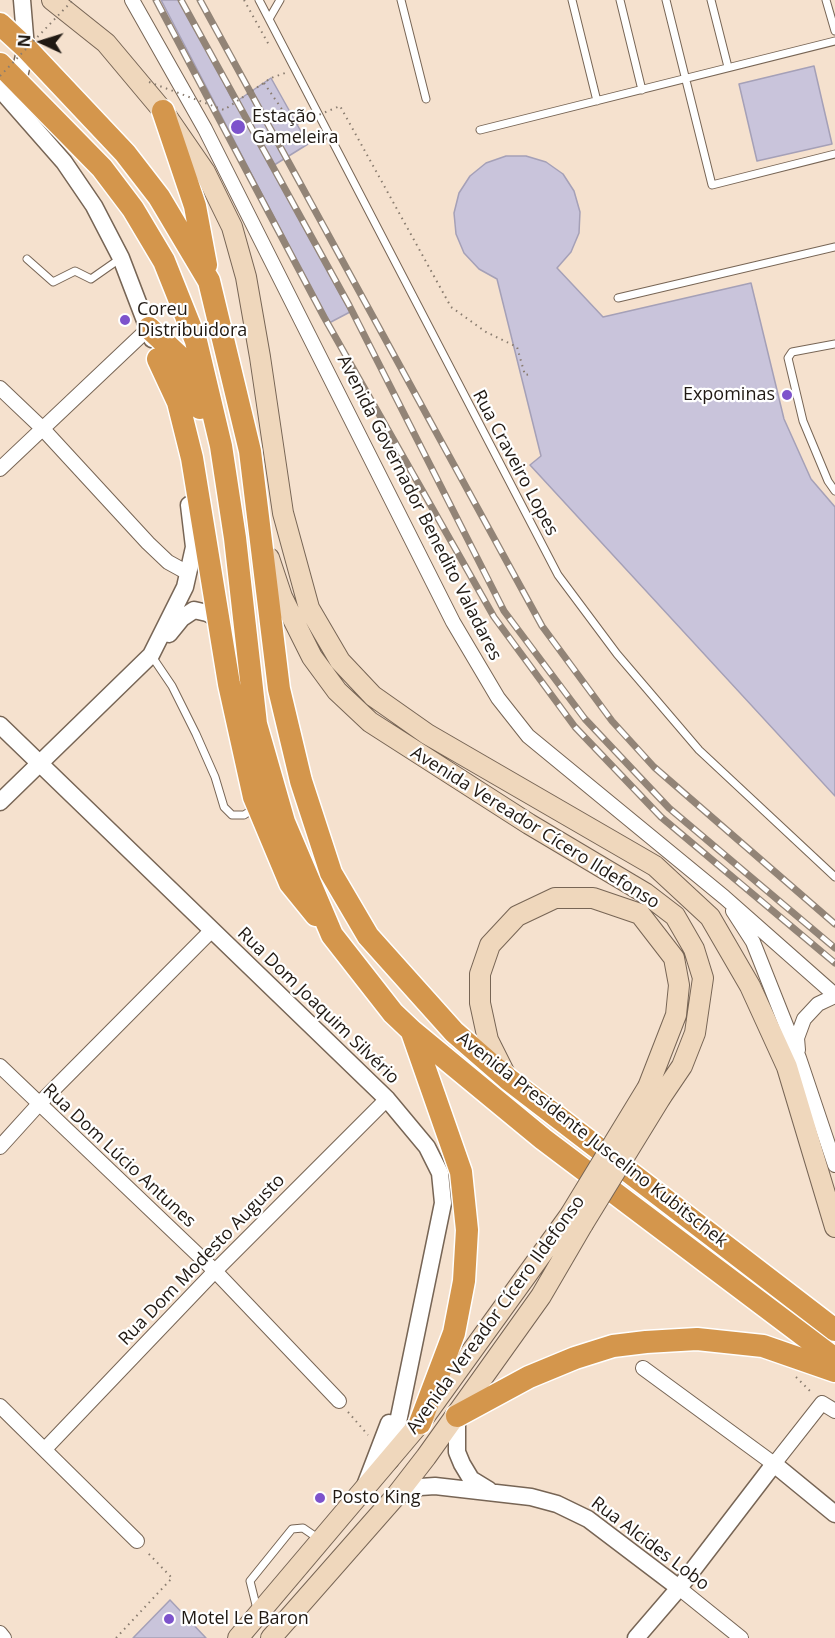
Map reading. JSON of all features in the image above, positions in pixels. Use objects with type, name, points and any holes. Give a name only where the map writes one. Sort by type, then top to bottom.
[{"type":"highway","name":"Avenida Presidente Juscelino Kubitschek","points":[[0,24],[26,48],[125,153],[159,197],[210,281],[250,451],[279,689],[301,781],[331,873],[368,936],[454,1032],[508,1078],[835,1330]]},
{"type":"highway","name":"Avenida Presidente Juscelino Kubitschek","points":[[0,64],[5,89],[102,168],[133,209],[164,261],[196,341],[221,446],[236,538],[256,724],[284,822],[332,935],[393,1013],[411,1031],[543,1139],[835,1359]]},
{"type":"highway","points":[[163,111],[195,206],[210,281]]},
{"type":"highway","points":[[149,328],[181,358],[204,418],[221,446]]},
{"type":"highway","points":[[158,359],[178,402],[192,458],[229,684],[254,797],[290,883],[332,935]]},
{"type":"highway","points":[[229,684],[229,625],[236,538]]},
{"type":"highway","points":[[411,1031],[461,1172],[467,1230],[464,1281],[454,1333],[420,1423]]},
{"type":"highway","points":[[457,1416],[529,1377],[575,1358],[613,1346],[646,1342],[697,1340],[763,1346],[835,1371]]},
{"type":"main road","points":[[52,0],[106,43],[163,111],[205,172],[232,227],[246,277],[283,513],[309,608],[340,661],[373,696],[427,734],[655,866],[710,917],[750,986],[787,1067],[835,1227]]},
{"type":"main road","name":"Avenida Vereador Cícero Ildefonso","points":[[260,533],[282,597],[312,657],[337,691],[370,722],[435,765],[645,893],[675,916],[694,949],[703,978],[695,1033],[682,1066],[654,1092]]},
{"type":"main road","name":"Avenida Vereador Cícero Ildefonso","points":[[238,1638],[362,1492],[384,1454],[420,1423],[576,1220],[654,1092],[676,1015],[678,985],[674,958],[640,914],[594,898],[555,898],[517,916],[490,945],[480,974],[480,1003],[488,1040],[508,1078]]},
{"type":"main road","name":"Avenida Vereador Cícero Ildefonso","points":[[272,1638],[395,1497],[457,1416],[541,1296],[576,1220]]},
{"type":"main road","points":[[360,1536],[370,1510],[388,1480],[384,1454]]},
{"type":"street","points":[[5,89],[26,48],[22,0]]},
{"type":"street","name":"Avenida Governador Benedito Valadares","points":[[132,0],[206,129],[453,622],[498,698],[528,736],[724,897],[835,996]]},
{"type":"street","name":"Avenida Presidente Juscelino Kubitschek","points":[[5,89],[64,162],[94,206],[122,258],[149,328],[158,359],[185,474],[194,547],[186,587],[151,655]]},
{"type":"street","points":[[0,469],[149,328]]},
{"type":"street","points":[[0,388],[42,428],[148,543],[168,562],[188,573]]},
{"type":"street","points":[[0,802],[151,655],[182,618],[194,610],[218,619]]},
{"type":"street","name":"Rua Dom Joaquim Silvério","points":[[0,725],[387,1099],[427,1148],[440,1173],[443,1203],[439,1233],[403,1386],[384,1454]]},
{"type":"street","points":[[724,897],[753,942],[799,1058],[835,1165]]},
{"type":"street","points":[[0,1147],[38,1105],[212,930]]},
{"type":"street","points":[[799,1058],[797,1038],[804,1019],[818,1004],[835,996]]},
{"type":"street","name":"Rua Dom Lúcio Antunes","points":[[0,1066],[38,1105],[215,1271],[339,1401]]},
{"type":"street","points":[[808,1138],[813,1098]]},
{"type":"street","name":"Rua Dom Modesto Augusto","points":[[45,1449],[215,1271],[387,1099]]},
{"type":"street","points":[[643,1368],[774,1464],[835,1514]]},
{"type":"street","points":[[636,1638],[679,1588],[822,1403],[835,1411]]},
{"type":"street","points":[[0,1406],[137,1541]]},
{"type":"street","name":"Rua Alcides Lobo","points":[[457,1416],[457,1452],[462,1464],[471,1479],[492,1492]]},
{"type":"street","name":"Rua Alcides Lobo","points":[[395,1497],[420,1487],[435,1486],[492,1492],[557,1504],[588,1519],[741,1638]]},
{"type":"street","points":[[0,1633],[4,1638]]},
{"type":"lane","name":"Rua Craveiro Lopes","points":[[259,0],[558,575],[616,654],[699,750],[835,877]]},
{"type":"lane","points":[[268,19],[280,0]]},
{"type":"lane","points":[[401,0],[426,99]]},
{"type":"lane","points":[[573,0],[597,101]]},
{"type":"lane","points":[[620,0],[642,90]]},
{"type":"lane","points":[[666,0],[712,185],[835,154]]},
{"type":"lane","points":[[711,0],[728,67]]},
{"type":"lane","points":[[826,0],[835,31]]},
{"type":"lane","points":[[480,130],[835,41]]},
{"type":"lane","points":[[618,298],[835,247]]},
{"type":"lane","points":[[27,259],[53,282],[75,271],[91,279],[122,258]]},
{"type":"lane","points":[[835,344],[792,352],[788,358],[803,421],[828,482],[835,491]]},
{"type":"lane","points":[[151,655],[172,686],[196,734],[215,777],[224,807],[232,815],[244,815],[252,810],[254,797]]},
{"type":"lane","points":[[259,1614],[250,1581],[291,1529],[303,1528],[321,1541]]},
{"type":"path","points":[[5,89],[73,0]]},
{"type":"path","points":[[244,0],[269,46]]},
{"type":"path","points":[[149,82],[224,110],[264,83],[285,73],[280,64]]},
{"type":"path","points":[[264,83],[290,121],[297,124],[340,106],[452,307],[486,332],[518,347],[525,375],[532,374]]},
{"type":"path","points":[[339,1401],[384,1454]]},
{"type":"path","points":[[116,1638],[172,1578],[137,1541]]},
{"type":"building","points":[[161,0],[182,0],[234,103],[271,78],[308,144],[271,167],[350,312],[329,323]]},
{"type":"building","points":[[814,66],[832,144],[757,161],[739,84]]},
{"type":"building","points":[[506,156],[526,156],[546,162],[563,174],[574,191],[580,212],[579,233],[571,252],[557,268],[603,317],[751,283],[784,419],[811,479],[835,507],[835,796],[530,465],[541,456],[497,279],[479,269],[464,253],[456,234],[454,213],[459,193],[470,176],[486,163]]},
{"type":"building","name":"Motel Le Baron","points":[[170,1600],[206,1638],[133,1638]]},
{"type":"railway","points":[[156,0],[324,317],[494,617],[575,727],[661,817],[835,963]]},
{"type":"railway","points":[[181,0],[349,305],[504,611],[585,719],[669,808],[835,948]]},
{"type":"railway","points":[[200,0],[542,626],[612,721],[654,767],[835,924]]},
{"type":"place","name":"Estação Gameleira","points":[[238,127]]},
{"type":"place","name":"Coreu Distribuidora","points":[[125,320]]},
{"type":"place","name":"Expominas","points":[[787,395]]},
{"type":"place","name":"Posto King","points":[[320,1498]]},
{"type":"place","name":"Motel Le Baron","points":[[169,1619]]}]
